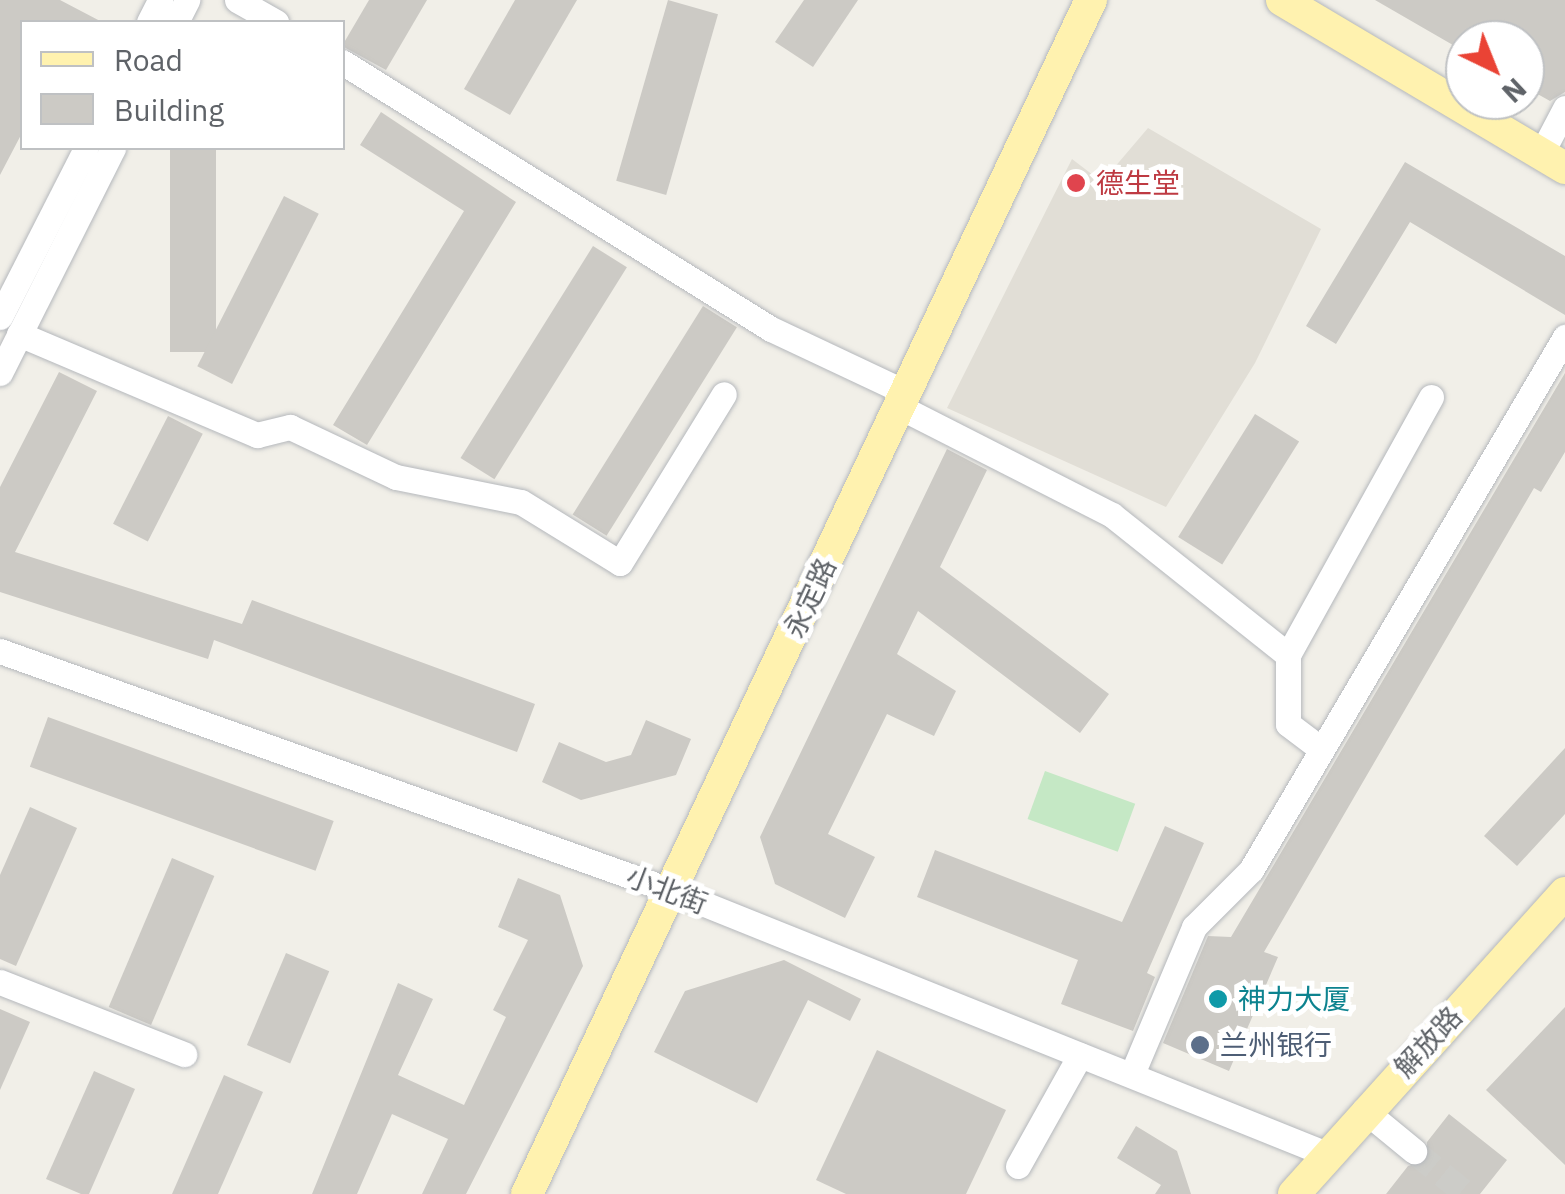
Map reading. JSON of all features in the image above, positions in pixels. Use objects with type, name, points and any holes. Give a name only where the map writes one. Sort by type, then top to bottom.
[{"type":"main road","name":"永定路","points":[[526,1194],[1090,0]]},
{"type":"main road","points":[[1282,0],[1553,161]]},
{"type":"main road","name":"解放路","points":[[1294,1194],[1324,1154],[1565,893]]},
{"type":"street","points":[[237,0],[272,20]]},
{"type":"street","points":[[345,64],[771,329],[1112,515],[1288,655]]},
{"type":"street","points":[[1553,161],[1565,108]]},
{"type":"street","points":[[0,373],[10,325],[85,150]]},
{"type":"street","points":[[10,325],[112,150]]},
{"type":"street","points":[[10,325],[257,435],[290,427],[396,476],[521,502],[620,563],[724,394]]},
{"type":"street","points":[[1132,1074],[1194,927],[1251,870],[1565,337]]},
{"type":"street","points":[[1321,749],[1288,724],[1288,655],[1430,397]]},
{"type":"street","name":"小北街","points":[[0,651],[672,890],[1324,1154]]},
{"type":"street","points":[[0,982],[184,1054]]},
{"type":"street","points":[[1018,1166],[1080,1055]]},
{"type":"street","points":[[1364,1110],[1414,1151]]},
{"type":"shaded area","points":[[1148,128],[1321,229],[1255,363],[1166,507],[947,408],[1072,159],[1102,182]]},
{"type":"green space","points":[[1045,771],[1135,804],[1118,852],[1028,819]]},
{"type":"building","points":[[0,0],[60,0],[98,20],[20,20],[20,137],[0,175]]},
{"type":"building","points":[[369,0],[427,0],[386,70],[345,48],[345,41]]},
{"type":"building","points":[[515,0],[577,0],[510,115],[464,89]]},
{"type":"building","points":[[668,0],[718,14],[666,195],[616,181]]},
{"type":"building","points":[[804,0],[858,0],[813,67],[775,42]]},
{"type":"building","points":[[1375,0],[1565,0],[1565,92],[1550,101],[1545,98],[1545,20],[1445,20],[1445,40]]},
{"type":"building","points":[[381,112],[516,202],[367,445],[333,425],[464,211],[360,145]]},
{"type":"building","points":[[170,150],[216,150],[216,352],[170,352]]},
{"type":"building","points":[[1405,162],[1565,256],[1565,315],[1410,222],[1336,344],[1306,326]]},
{"type":"building","points":[[284,196],[319,214],[232,384],[197,366]]},
{"type":"building","points":[[593,246],[627,267],[494,479],[461,458]]},
{"type":"building","points":[[703,306],[737,327],[607,536],[573,515]]},
{"type":"building","points":[[59,372],[97,391],[15,552],[242,624],[252,600],[535,704],[517,752],[214,640],[208,659],[0,592],[0,487]]},
{"type":"building","points":[[1565,373],[1565,452],[1541,492],[1534,488],[1264,952],[1278,957],[1229,1071],[1163,1043],[1208,936],[1231,937]]},
{"type":"building","points":[[1255,414],[1299,442],[1222,565],[1178,537]]},
{"type":"building","points":[[168,416],[203,434],[148,542],[113,524]]},
{"type":"building","points":[[947,449],[987,470],[940,567],[1109,694],[1080,733],[918,611],[897,654],[956,691],[934,736],[887,714],[828,834],[875,857],[845,918],[775,884],[760,837]]},
{"type":"building","points":[[48,717],[334,821],[316,871],[30,767]]},
{"type":"building","points":[[646,720],[691,739],[676,775],[581,800],[542,782],[559,742],[606,762],[631,755]]},
{"type":"building","points":[[1565,748],[1565,814],[1517,866],[1484,836]]},
{"type":"building","points":[[30,807],[77,828],[16,966],[0,959],[0,875]]},
{"type":"building","points":[[1165,826],[1204,843],[1147,973],[1155,977],[1133,1031],[1061,1004],[1078,960],[917,897],[935,850],[1122,922]]},
{"type":"building","points":[[172,858],[214,876],[151,1025],[109,1007]]},
{"type":"building","points":[[518,878],[560,895],[583,966],[466,1194],[422,1194],[448,1139],[392,1114],[357,1194],[312,1194],[398,983],[433,999],[398,1075],[464,1105],[506,1017],[493,1010],[528,940],[498,927]]},
{"type":"building","points":[[286,953],[329,971],[290,1063],[247,1045]]},
{"type":"building","points":[[784,960],[861,999],[850,1021],[808,1000],[757,1103],[654,1052],[685,991]]},
{"type":"building","points":[[1565,1007],[1565,1165],[1486,1090]]},
{"type":"building","points":[[0,1009],[30,1022],[0,1090]]},
{"type":"building","points":[[877,1050],[1006,1110],[966,1194],[846,1194],[816,1180]]},
{"type":"building","points":[[94,1071],[135,1089],[89,1194],[81,1194],[46,1179]]},
{"type":"building","points":[[224,1075],[263,1092],[218,1194],[172,1194]]},
{"type":"building","points":[[1449,1114],[1507,1160],[1480,1194],[1386,1194],[1408,1166],[1427,1160],[1427,1142]]},
{"type":"building","points":[[1136,1126],[1177,1151],[1191,1194],[1155,1194],[1161,1185],[1117,1158]]},
{"type":"tunnel","points":[[1414,1151],[1467,1194]]},
{"type":"place","name":"德生堂","points":[[1076,183]]},
{"type":"place","name":"神力大厦","points":[[1218,999]]},
{"type":"place","name":"兰州银行","points":[[1200,1045]]}]
